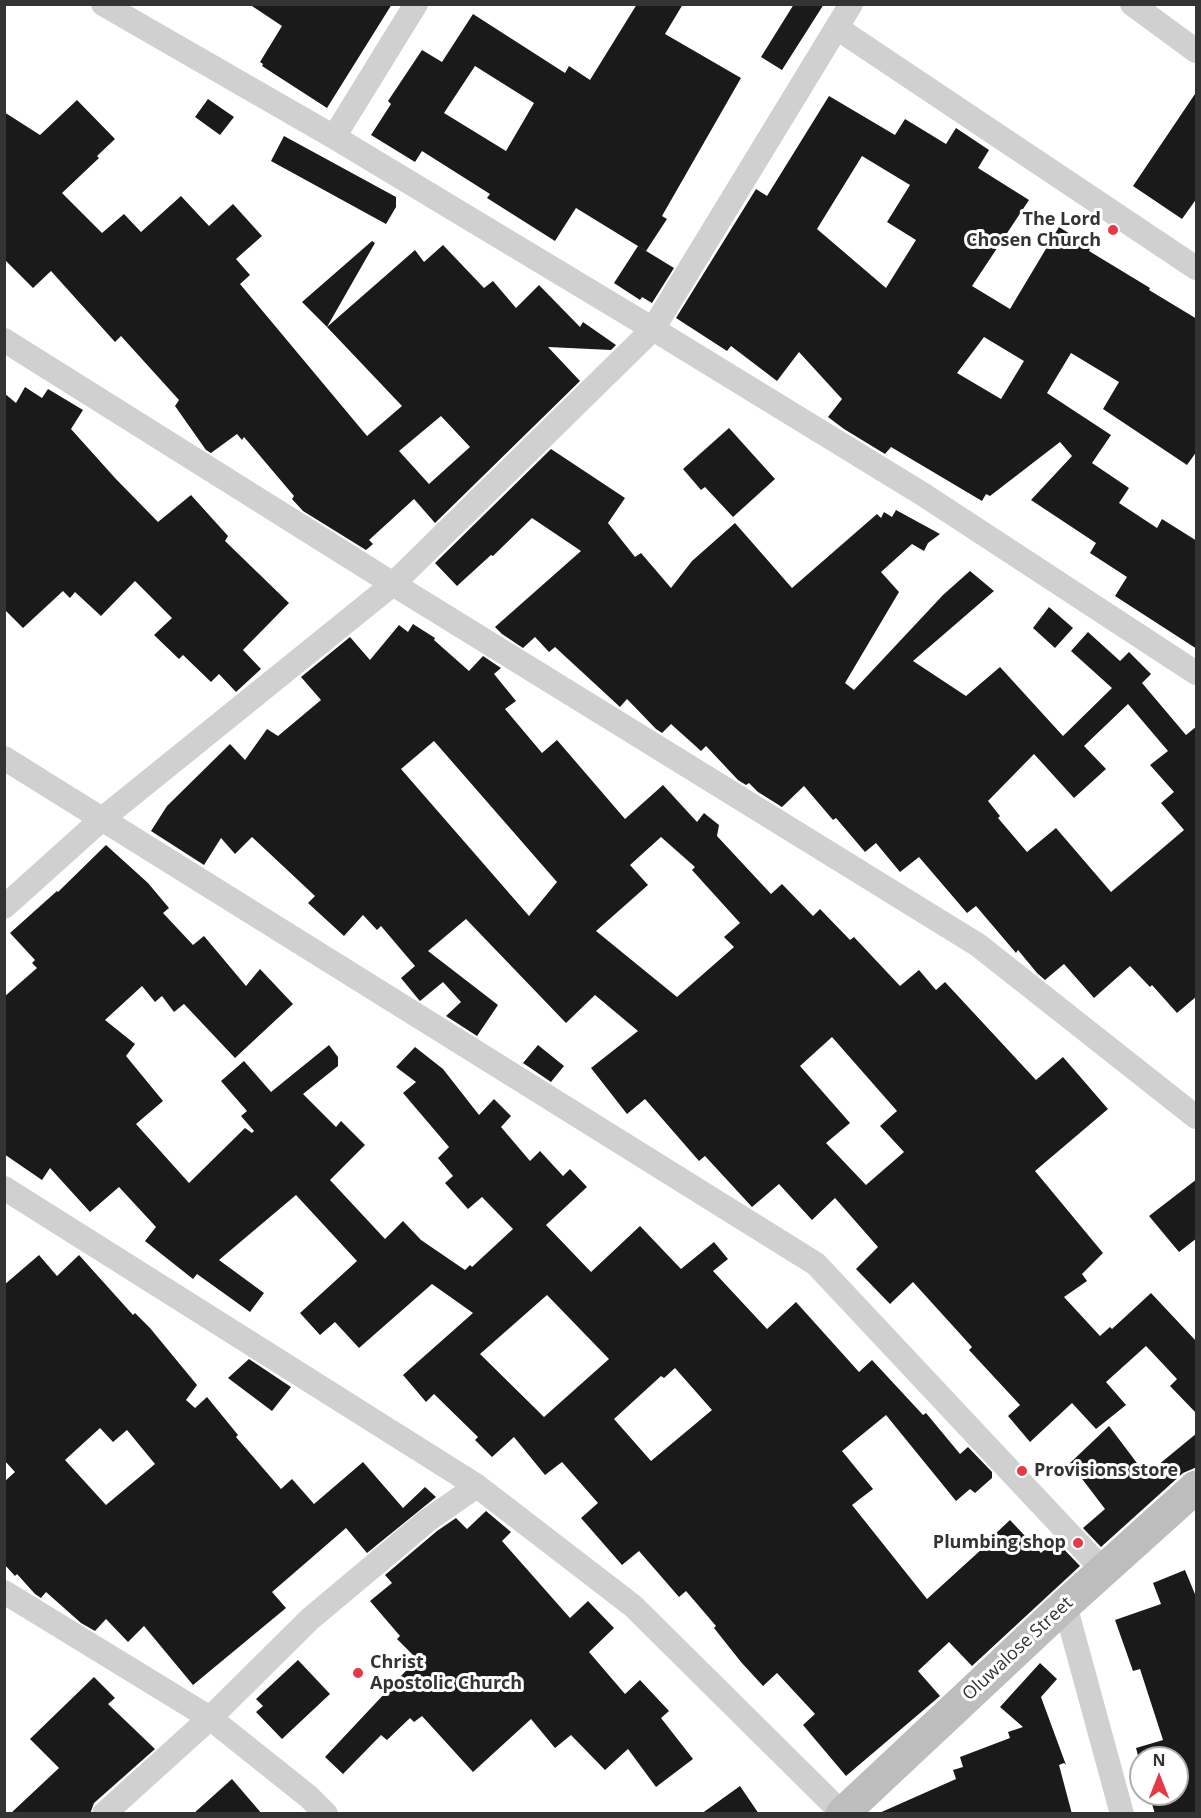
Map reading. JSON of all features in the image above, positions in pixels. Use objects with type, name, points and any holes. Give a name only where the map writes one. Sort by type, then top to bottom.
[{"type":"street","points":[[103,4],[334,137],[653,328],[924,495],[1197,673]]},
{"type":"street","points":[[334,137],[416,4]]},
{"type":"street","points":[[4,907],[102,819],[393,584],[653,328],[851,4]]},
{"type":"street","points":[[1132,4],[1197,51]]},
{"type":"street","points":[[837,28],[1197,268]]},
{"type":"street","points":[[4,340],[393,584],[978,945],[1197,1117]]},
{"type":"street","points":[[4,758],[816,1264],[1104,1571]]},
{"type":"street","points":[[4,1188],[477,1486],[633,1606],[842,1814]]},
{"type":"street","points":[[104,1814],[210,1718],[310,1618],[428,1520],[477,1486]]},
{"type":"street","name":"Oluwalose Street","points":[[842,1814],[1065,1605],[1197,1487]]},
{"type":"street","points":[[4,1592],[210,1718],[309,1797],[326,1814]]},
{"type":"street","points":[[1065,1605],[1122,1814]]},
{"type":"building","points":[[249,4],[392,4],[327,108],[262,66],[260,62],[282,26]]},
{"type":"building","points":[[637,4],[683,4],[665,34],[741,78],[662,216],[667,219],[646,251],[576,208],[555,241],[487,198],[490,194],[422,151],[415,162],[371,135],[391,104],[388,101],[422,50],[442,62],[473,14],[565,73],[569,66],[590,80]],"holes":[[[475,66],[534,103],[506,151],[444,113]]]},
{"type":"building","points":[[794,4],[824,4],[782,70],[761,57]]},
{"type":"building","points":[[1197,91],[1197,198],[1182,219],[1133,186]]},
{"type":"building","points":[[829,96],[895,135],[905,119],[946,144],[956,128],[989,150],[978,168],[1029,200],[972,286],[1010,309],[1059,227],[1091,247],[1089,251],[1197,319],[1197,451],[1187,465],[1103,409],[1119,382],[1071,353],[1047,393],[1111,435],[1092,463],[1129,488],[1119,503],[1157,528],[1162,519],[1197,541],[1197,649],[1115,596],[1127,577],[1090,553],[1096,543],[1031,500],[1072,456],[1060,442],[990,496],[986,494],[982,501],[891,447],[885,454],[828,417],[842,399],[799,352],[777,381],[731,346],[727,351],[676,318],[756,189],[767,196]],"holes":[[[862,156],[910,185],[887,222],[916,240],[886,288],[817,229]],[[984,337],[1024,361],[1001,399],[957,373]]]},
{"type":"building","points":[[208,99],[234,117],[220,135],[195,117]]},
{"type":"building","points":[[77,100],[115,139],[97,156],[99,158],[62,193],[102,233],[124,214],[141,232],[181,196],[209,226],[233,204],[262,236],[236,259],[250,275],[240,284],[367,436],[402,406],[327,327],[415,250],[424,262],[443,245],[484,288],[493,281],[516,308],[539,285],[580,327],[583,322],[616,345],[611,350],[548,347],[580,381],[435,523],[414,499],[369,540],[373,544],[366,550],[303,511],[292,499],[294,496],[244,437],[242,440],[237,434],[211,453],[206,450],[175,406],[179,400],[121,336],[115,342],[51,271],[33,288],[4,259],[4,112],[40,135]],"holes":[[[441,416],[470,447],[429,484],[399,451]]]},
{"type":"building","points":[[284,136],[396,197],[396,207],[386,224],[271,161]]},
{"type":"building","points":[[372,241],[375,243],[327,327],[302,302]]},
{"type":"building","points":[[638,246],[674,268],[652,303],[642,297],[640,300],[614,283]]},
{"type":"building","points":[[25,387],[42,398],[48,389],[83,410],[71,429],[158,522],[191,495],[228,536],[225,541],[289,603],[243,650],[261,669],[236,692],[219,674],[211,682],[183,655],[179,659],[154,635],[172,618],[135,581],[101,616],[75,592],[70,598],[63,591],[23,628],[4,609],[4,393],[16,403]]},
{"type":"building","points":[[729,428],[775,479],[733,517],[705,487],[701,490],[683,469]]},
{"type":"building","points":[[551,449],[625,498],[608,523],[635,557],[641,553],[671,588],[692,561],[735,523],[792,588],[877,514],[881,518],[884,512],[892,517],[896,510],[940,534],[928,543],[924,551],[912,544],[881,572],[899,592],[845,683],[854,690],[943,595],[970,571],[994,591],[913,661],[966,696],[1000,667],[1063,736],[1112,688],[1071,651],[1088,632],[1120,661],[1129,652],[1151,674],[1142,683],[1186,735],[1197,726],[1197,996],[1177,1013],[1152,985],[1150,987],[1130,966],[1094,998],[1064,964],[1045,980],[1018,950],[1016,953],[976,906],[967,913],[919,857],[900,872],[876,843],[865,852],[804,786],[782,807],[758,792],[749,783],[746,785],[738,780],[706,746],[701,751],[671,724],[662,733],[627,699],[620,707],[555,647],[549,652],[535,637],[523,648],[502,634],[495,627],[581,551],[532,518],[493,556],[491,555],[457,586],[435,563]],"holes":[[[1128,704],[1168,751],[1150,765],[1174,792],[1161,803],[1184,830],[1111,892],[1056,828],[1027,852],[998,818],[1000,816],[988,801],[1034,754],[1074,798],[1106,769],[1084,746]]]},
{"type":"building","points":[[1049,607],[1073,628],[1055,648],[1033,628]]},
{"type":"building","points":[[413,624],[435,638],[434,640],[469,671],[483,656],[501,668],[494,674],[516,701],[505,709],[542,753],[557,740],[625,819],[663,785],[697,822],[704,813],[719,825],[717,836],[771,894],[782,884],[813,916],[820,909],[850,940],[854,937],[900,986],[919,970],[936,990],[945,982],[1036,1080],[1063,1057],[1108,1109],[1035,1171],[1103,1253],[1082,1274],[1087,1281],[1064,1297],[1100,1336],[1110,1327],[1112,1329],[1151,1293],[1197,1342],[1197,1414],[1170,1386],[1177,1379],[1146,1346],[1106,1382],[1126,1405],[1096,1429],[1072,1403],[1030,1442],[1008,1416],[1020,1405],[969,1350],[972,1347],[913,1282],[890,1304],[856,1269],[878,1247],[835,1198],[812,1220],[779,1184],[752,1207],[705,1156],[699,1161],[645,1099],[627,1114],[591,1068],[638,1031],[595,995],[566,1023],[466,919],[428,951],[498,1005],[477,1036],[446,1016],[461,1002],[443,982],[419,1000],[401,978],[415,966],[381,926],[377,930],[363,915],[344,936],[308,903],[315,896],[252,837],[235,854],[221,838],[204,865],[151,831],[167,806],[230,744],[245,760],[267,729],[278,736],[321,700],[301,677],[350,637],[370,660],[399,625],[408,632]],"holes":[[[434,741],[557,882],[529,916],[401,769]],[[661,837],[695,867],[692,870],[740,923],[724,937],[734,947],[677,997],[596,931],[648,885],[630,865]],[[832,1037],[897,1111],[880,1126],[904,1152],[866,1185],[826,1143],[850,1123],[800,1066]]]},
{"type":"building","points":[[106,845],[148,883],[169,908],[163,913],[193,945],[204,936],[246,986],[260,969],[293,1004],[235,1058],[184,1004],[174,1012],[162,996],[155,1002],[142,986],[105,1020],[135,1044],[126,1056],[163,1101],[136,1124],[189,1183],[245,1128],[252,1133],[254,1131],[241,1116],[247,1111],[221,1081],[244,1061],[271,1092],[329,1045],[338,1057],[338,1066],[303,1094],[336,1127],[341,1121],[365,1145],[330,1180],[385,1239],[403,1221],[421,1240],[465,1270],[470,1265],[472,1267],[513,1229],[482,1197],[468,1209],[445,1183],[453,1176],[438,1158],[449,1147],[403,1093],[416,1082],[396,1067],[415,1047],[443,1069],[479,1115],[494,1099],[511,1116],[501,1127],[530,1161],[540,1151],[563,1176],[570,1169],[587,1187],[546,1225],[591,1272],[640,1226],[681,1269],[714,1242],[728,1259],[713,1271],[767,1329],[796,1302],[859,1372],[872,1360],[923,1415],[926,1413],[960,1454],[968,1447],[992,1472],[992,1478],[975,1493],[970,1489],[956,1501],[886,1415],[842,1451],[873,1489],[852,1505],[927,1599],[994,1538],[992,1537],[1010,1520],[1041,1553],[1055,1540],[1080,1566],[972,1666],[949,1642],[918,1671],[940,1696],[846,1776],[803,1725],[815,1714],[777,1673],[763,1686],[741,1662],[714,1628],[716,1626],[686,1591],[679,1597],[639,1551],[622,1565],[581,1518],[598,1503],[562,1462],[545,1475],[514,1437],[492,1457],[475,1440],[478,1437],[434,1394],[426,1402],[403,1375],[473,1313],[432,1284],[359,1348],[335,1322],[320,1335],[300,1313],[357,1261],[296,1195],[219,1260],[264,1293],[250,1312],[197,1274],[193,1279],[145,1241],[156,1227],[119,1187],[90,1212],[50,1168],[42,1180],[4,1154],[4,997],[37,968],[32,963],[35,960],[10,933],[58,892]],"holes":[[[547,1295],[609,1359],[544,1417],[480,1354]],[[675,1368],[712,1410],[651,1461],[614,1419],[661,1376],[664,1378]]]},
{"type":"building","points":[[538,1045],[564,1066],[551,1082],[523,1063]]},
{"type":"building","points":[[1197,1179],[1197,1238],[1179,1252],[1149,1216]]},
{"type":"building","points":[[39,1255],[57,1276],[79,1255],[133,1315],[135,1313],[150,1328],[197,1385],[186,1400],[195,1408],[207,1397],[238,1435],[236,1437],[281,1489],[292,1479],[314,1504],[363,1462],[403,1508],[425,1487],[436,1497],[367,1553],[346,1528],[272,1592],[286,1608],[193,1685],[144,1626],[128,1642],[106,1619],[95,1631],[81,1623],[46,1592],[41,1598],[35,1594],[17,1574],[15,1576],[4,1564],[4,1482],[15,1472],[4,1460],[4,1285]],"holes":[[[100,1428],[113,1442],[127,1430],[155,1464],[106,1505],[65,1460]]]},
{"type":"building","points":[[249,1359],[291,1387],[272,1411],[228,1378]]},
{"type":"building","points":[[1109,1426],[1146,1475],[1197,1433],[1197,1467],[1183,1473],[1101,1547],[1083,1528],[1105,1509],[1070,1463]]},
{"type":"building","points":[[486,1511],[511,1532],[502,1541],[570,1618],[588,1601],[614,1628],[589,1652],[625,1694],[640,1680],[669,1711],[661,1718],[693,1759],[656,1787],[628,1749],[605,1770],[571,1735],[555,1748],[531,1719],[473,1772],[422,1716],[414,1722],[410,1718],[387,1740],[381,1735],[343,1774],[325,1757],[417,1659],[397,1639],[400,1636],[370,1601],[392,1583],[385,1575],[456,1518],[467,1529]]},
{"type":"building","points":[[1185,1570],[1197,1599],[1197,1814],[1155,1814],[1153,1806],[1189,1806],[1189,1746],[1143,1746],[1163,1740],[1140,1669],[1133,1671],[1115,1620],[1161,1604],[1153,1583]]},
{"type":"building","points":[[298,1660],[330,1694],[282,1739],[256,1712],[263,1706],[256,1699]]},
{"type":"building","points":[[1040,1663],[1057,1679],[1041,1697],[1066,1765],[1064,1763],[1059,1765],[1072,1814],[877,1814],[956,1779],[953,1770],[963,1767],[960,1757],[1010,1738],[1008,1732],[1023,1727],[1000,1707]]},
{"type":"building","points":[[94,1677],[115,1698],[108,1704],[155,1749],[94,1803],[90,1814],[10,1814],[59,1768],[30,1739]]},
{"type":"building","points":[[232,1779],[262,1814],[193,1814]]},
{"type":"building","points":[[740,1786],[759,1814],[701,1814]]},
{"type":"place","name":"The Lord Chosen Church","points":[[1113,230]]},
{"type":"place","name":"Provisions store","points":[[1022,1471]]},
{"type":"place","name":"Plumbing shop","points":[[1078,1543]]},
{"type":"place","name":"Christ Apostolic Church","points":[[358,1673]]}]
